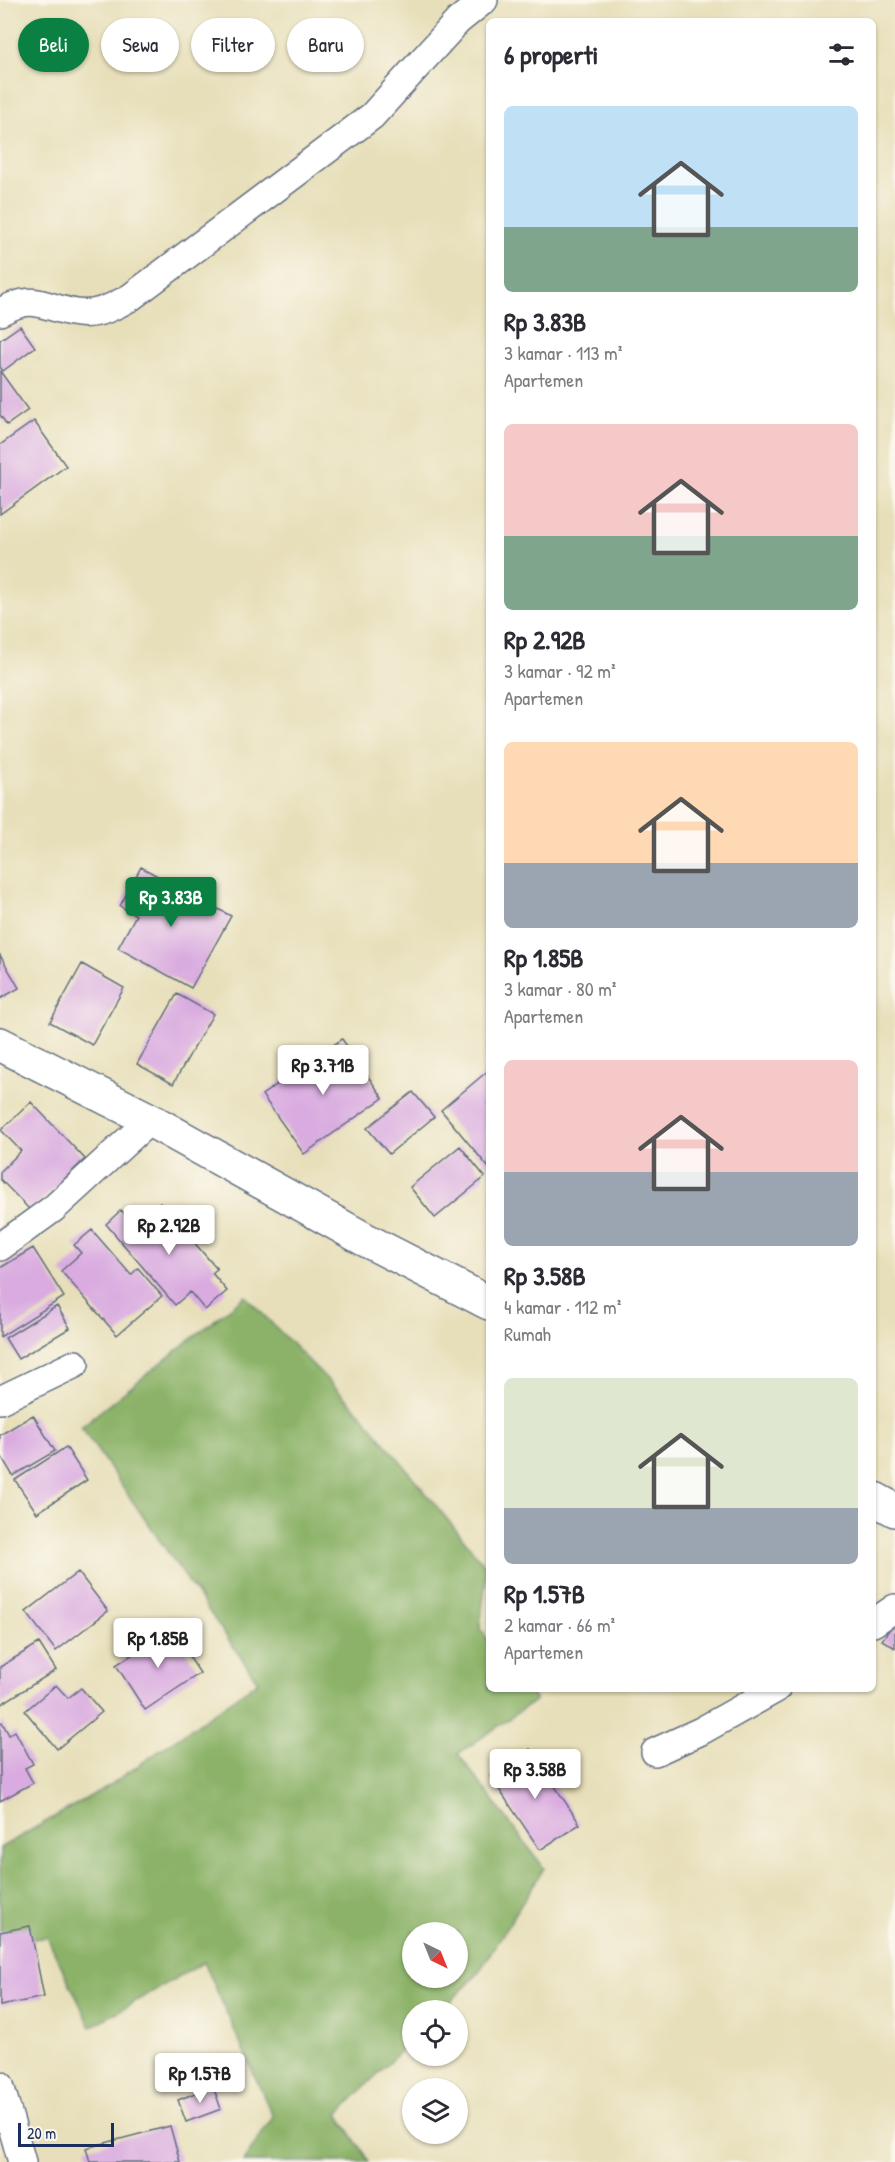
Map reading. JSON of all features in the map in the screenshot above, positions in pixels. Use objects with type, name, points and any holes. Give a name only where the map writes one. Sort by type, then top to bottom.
[{"type":"main road","points":[[0,1044],[150,1120],[364,1239],[486,1301]]},
{"type":"main road","points":[[876,1500],[895,1510]]},
{"type":"street","points":[[0,312],[16,303],[34,301],[79,314],[107,310],[131,297],[372,116],[458,21],[484,0]]},
{"type":"street","points":[[0,1247],[54,1208],[150,1120]]},
{"type":"street","points":[[0,1400],[75,1364]]},
{"type":"street","points":[[876,1621],[895,1608]]},
{"type":"street","points":[[656,1752],[701,1731],[771,1692]]},
{"type":"street","points":[[0,2085],[22,2162]]},
{"type":"green space","points":[[245,1296],[363,1416],[486,1567],[480,1629],[486,1637],[486,1692],[529,1692],[536,1700],[458,1754],[544,1868],[477,1975],[468,1984],[468,1922],[402,1922],[402,1988],[464,1988],[452,2000],[402,2000],[402,2049],[338,2114],[369,2162],[243,2162],[273,2117],[204,1962],[91,2027],[47,1937],[0,1944],[0,1848],[110,1785],[258,1682],[81,1427]]},
{"type":"building","points":[[20,326],[35,347],[3,371],[0,367],[0,340]]},
{"type":"building","points":[[0,371],[28,410],[7,425],[0,415]]},
{"type":"building","points":[[34,421],[66,466],[0,514],[0,445]]},
{"type":"building","points":[[141,867],[231,916],[191,988],[118,948],[136,915],[120,906]]},
{"type":"building","points":[[0,955],[19,988],[0,999]]},
{"type":"building","points":[[82,964],[124,988],[92,1045],[50,1022]]},
{"type":"building","points":[[177,994],[213,1014],[173,1084],[137,1064]]},
{"type":"building","points":[[342,1039],[383,1098],[304,1154],[262,1095]]},
{"type":"building","points":[[486,1072],[486,1164],[441,1110]]},
{"type":"building","points":[[413,1092],[434,1117],[389,1154],[367,1128]]},
{"type":"building","points":[[31,1102],[85,1159],[31,1211],[0,1179],[0,1172],[21,1151],[1,1130]]},
{"type":"building","points":[[460,1146],[485,1177],[435,1218],[410,1187]]},
{"type":"building","points":[[160,1203],[217,1269],[212,1273],[227,1291],[205,1310],[190,1292],[175,1305],[106,1224],[121,1210],[135,1225]]},
{"type":"building","points":[[92,1230],[131,1275],[138,1268],[162,1296],[117,1335],[61,1271],[81,1253],[74,1245]]},
{"type":"building","points":[[33,1248],[64,1297],[0,1337],[0,1268]]},
{"type":"building","points":[[57,1306],[70,1328],[18,1359],[5,1338]]},
{"type":"building","points":[[33,1415],[55,1451],[13,1476],[0,1454],[0,1435]]},
{"type":"building","points":[[66,1447],[87,1480],[37,1513],[15,1480]]},
{"type":"building","points":[[78,1572],[108,1611],[56,1651],[26,1612]]},
{"type":"building","points":[[895,1621],[895,1648],[882,1640]]},
{"type":"building","points":[[171,1629],[200,1673],[145,1710],[116,1665]]},
{"type":"building","points":[[39,1643],[56,1670],[0,1705],[0,1667]]},
{"type":"building","points":[[56,1685],[68,1698],[81,1688],[102,1712],[57,1749],[25,1711]]},
{"type":"building","points":[[2,1722],[9,1735],[15,1731],[33,1764],[25,1768],[33,1783],[0,1801],[0,1723]]},
{"type":"building","points":[[530,1749],[580,1824],[540,1850],[490,1776]]},
{"type":"building","points":[[30,1926],[44,1997],[0,2006],[0,1932]]},
{"type":"building","points":[[213,2086],[221,2109],[186,2122],[178,2100]]},
{"type":"building","points":[[170,2126],[180,2162],[90,2162],[86,2148]]}]
